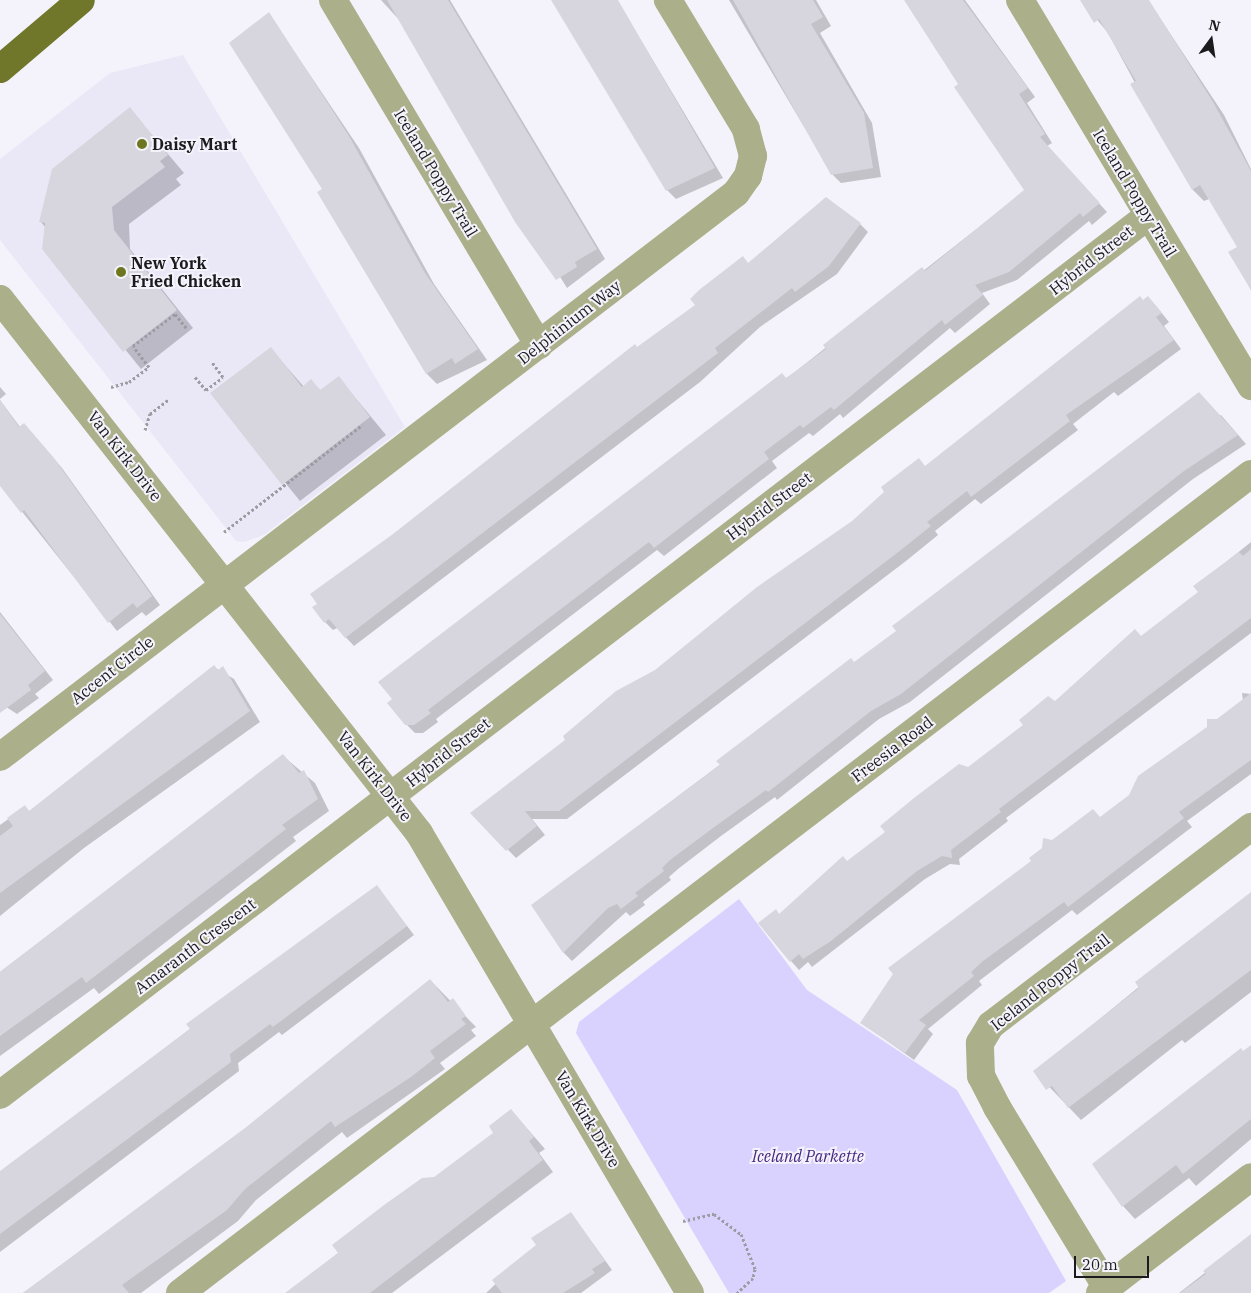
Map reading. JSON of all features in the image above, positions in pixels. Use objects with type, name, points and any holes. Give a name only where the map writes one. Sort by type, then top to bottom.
[{"type":"main road","points":[[0,69],[81,0]]},
{"type":"street","name":"Iceland Poppy Trail","points":[[333,0],[539,345]]},
{"type":"street","name":"Delphinium Way","points":[[226,585],[736,193],[748,176],[753,156],[746,129],[668,0]]},
{"type":"street","name":"Iceland Poppy Trail","points":[[1020,0],[1251,386]]},
{"type":"street","name":"Hybrid Street","points":[[391,796],[1148,216]]},
{"type":"street","name":"Van Kirk Drive","points":[[0,299],[391,796],[433,853],[686,1292]]},
{"type":"street","name":"Freesia Road","points":[[533,1024],[1251,474]]},
{"type":"street","name":"Accent Circle","points":[[0,757],[226,585]]},
{"type":"street","name":"Amaranth Crescent","points":[[0,1095],[391,796]]},
{"type":"street","name":"Iceland Poppy Trail","points":[[1103,1291],[981,1076],[980,1043],[991,1025],[1251,827]]},
{"type":"street","points":[[180,1293],[533,1024]]},
{"type":"street","points":[[1103,1291],[1251,1177]]},
{"type":"path","points":[[111,386],[129,382],[149,367],[133,346],[175,314],[187,329]]},
{"type":"path","points":[[195,377],[206,390],[223,377],[212,362]]},
{"type":"path","points":[[144,430],[150,414],[169,399]]},
{"type":"path","points":[[224,532],[362,425]]},
{"type":"path","points":[[683,1221],[714,1214],[741,1234],[755,1269],[753,1278],[737,1293]]},
{"type":"shaded area","points":[[183,55],[405,427],[264,535],[244,542],[236,541],[0,240],[0,159],[110,73]]},
{"type":"green space","name":"Iceland Parkette","points":[[739,899],[807,990],[957,1090],[1066,1281],[1049,1293],[729,1293],[576,1033],[579,1022]]},
{"type":"building","points":[[387,0],[448,0],[597,249],[575,262],[577,267],[556,280],[515,222]]},
{"type":"building","points":[[551,0],[618,0],[715,168],[666,191]]},
{"type":"building","points":[[733,0],[813,0],[823,17],[811,24],[864,113],[873,168],[831,175]]},
{"type":"building","points":[[904,0],[963,0],[1028,88],[1019,94],[1045,134],[1040,137],[1100,203],[1083,217],[1080,213],[1009,272],[975,285],[983,295],[945,325],[942,320],[834,410],[831,407],[803,428],[800,425],[764,452],[769,459],[654,548],[649,542],[428,710],[431,713],[414,725],[405,725],[387,703],[392,699],[378,682],[782,373],[786,378],[826,349],[823,345],[922,267],[925,271],[1024,190],[954,87],[958,84]]},
{"type":"building","points":[[1080,0],[1149,0],[1213,102],[1251,171],[1251,290],[1228,252],[1237,247],[1200,185],[1192,190],[1130,84],[1136,81],[1099,19],[1094,23]]},
{"type":"building","points":[[269,12],[349,136],[425,273],[478,349],[455,364],[452,358],[426,374],[317,192],[322,189],[229,43]]},
{"type":"building","points":[[130,107],[168,155],[160,161],[165,167],[112,207],[114,230],[177,310],[123,352],[42,249],[45,223],[39,222],[52,169]]},
{"type":"building","points":[[826,197],[861,223],[829,266],[795,292],[792,288],[715,348],[718,353],[345,638],[329,619],[324,623],[312,607],[317,604],[310,594],[393,534],[635,344],[637,347],[695,305],[690,299],[699,290],[743,256],[748,263]]},
{"type":"building","points":[[1140,296],[1143,300],[1148,296],[1162,313],[1156,317],[1174,340],[1066,415],[1070,421],[971,497],[967,491],[927,522],[931,526],[897,553],[559,811],[525,811],[537,826],[506,851],[470,813],[565,740],[563,736],[616,691],[655,670],[757,587],[852,521],[884,492],[881,487],[919,458],[925,466]]},
{"type":"building","points":[[271,347],[302,387],[311,379],[320,390],[339,376],[370,417],[282,485],[210,393]]},
{"type":"building","points":[[1199,392],[1238,435],[1184,471],[901,694],[871,711],[768,792],[766,790],[670,860],[662,868],[664,871],[635,893],[638,896],[621,909],[617,904],[608,908],[563,953],[531,905],[720,765],[716,761],[851,658],[854,662],[896,631],[892,626]]},
{"type":"building","points":[[0,400],[19,427],[24,423],[54,458],[152,596],[137,608],[133,603],[108,623],[24,510],[21,513],[0,486]]},
{"type":"building","points":[[1251,549],[1251,618],[999,809],[1001,812],[951,850],[952,858],[942,856],[917,871],[831,941],[803,959],[799,954],[790,962],[758,923],[776,909],[779,914],[843,856],[847,861],[885,832],[880,826],[959,764],[968,767],[1023,725],[1019,720],[1048,696],[1055,701],[1135,629],[1141,636],[1198,592],[1193,586],[1239,552],[1243,556]]},
{"type":"building","points":[[0,614],[45,671],[28,685],[31,690],[0,713]]},
{"type":"building","points":[[214,665],[218,670],[223,666],[250,711],[0,893],[0,836],[13,826],[7,818],[25,805],[29,811]]},
{"type":"building","points":[[1251,693],[1251,760],[1179,812],[1184,818],[1068,907],[1064,902],[983,961],[971,972],[974,976],[919,1020],[926,1025],[905,1053],[860,1023],[893,974],[888,968],[1031,861],[1029,858],[1042,848],[1043,838],[1052,840],[1093,809],[1100,817],[1129,795],[1138,776],[1207,727],[1207,719],[1217,719]]},
{"type":"building","points":[[283,754],[299,773],[304,770],[318,799],[282,825],[286,829],[86,983],[82,977],[0,1036],[0,972]]},
{"type":"building","points":[[377,885],[407,926],[273,1027],[270,1024],[230,1054],[231,1062],[0,1234],[0,1171],[190,1029],[186,1024]]},
{"type":"building","points":[[1251,892],[1251,970],[1068,1108],[1052,1086],[1046,1090],[1033,1071],[1139,988],[1135,982]]},
{"type":"building","points":[[430,979],[448,1002],[453,998],[466,1016],[461,1019],[466,1024],[430,1051],[435,1058],[411,1077],[335,1127],[331,1121],[245,1189],[227,1210],[122,1285],[129,1293],[23,1293],[245,1128]]},
{"type":"building","points":[[1251,1045],[1251,1119],[1183,1174],[1176,1165],[1122,1207],[1092,1164],[1241,1048],[1243,1051]]},
{"type":"building","points":[[511,1109],[534,1137],[529,1141],[543,1160],[370,1293],[285,1293],[338,1253],[332,1245],[422,1178],[434,1177],[493,1133],[489,1126]]},
{"type":"building","points":[[571,1212],[605,1261],[592,1269],[595,1273],[563,1293],[502,1293],[492,1280],[536,1245],[531,1238]]},
{"type":"building","points":[[1251,1234],[1251,1293],[1180,1293],[1206,1274],[1203,1271]]},
{"type":"place","name":"Daisy Mart","points":[[142,144]]},
{"type":"place","name":"New York Fried Chicken","points":[[121,272]]}]
